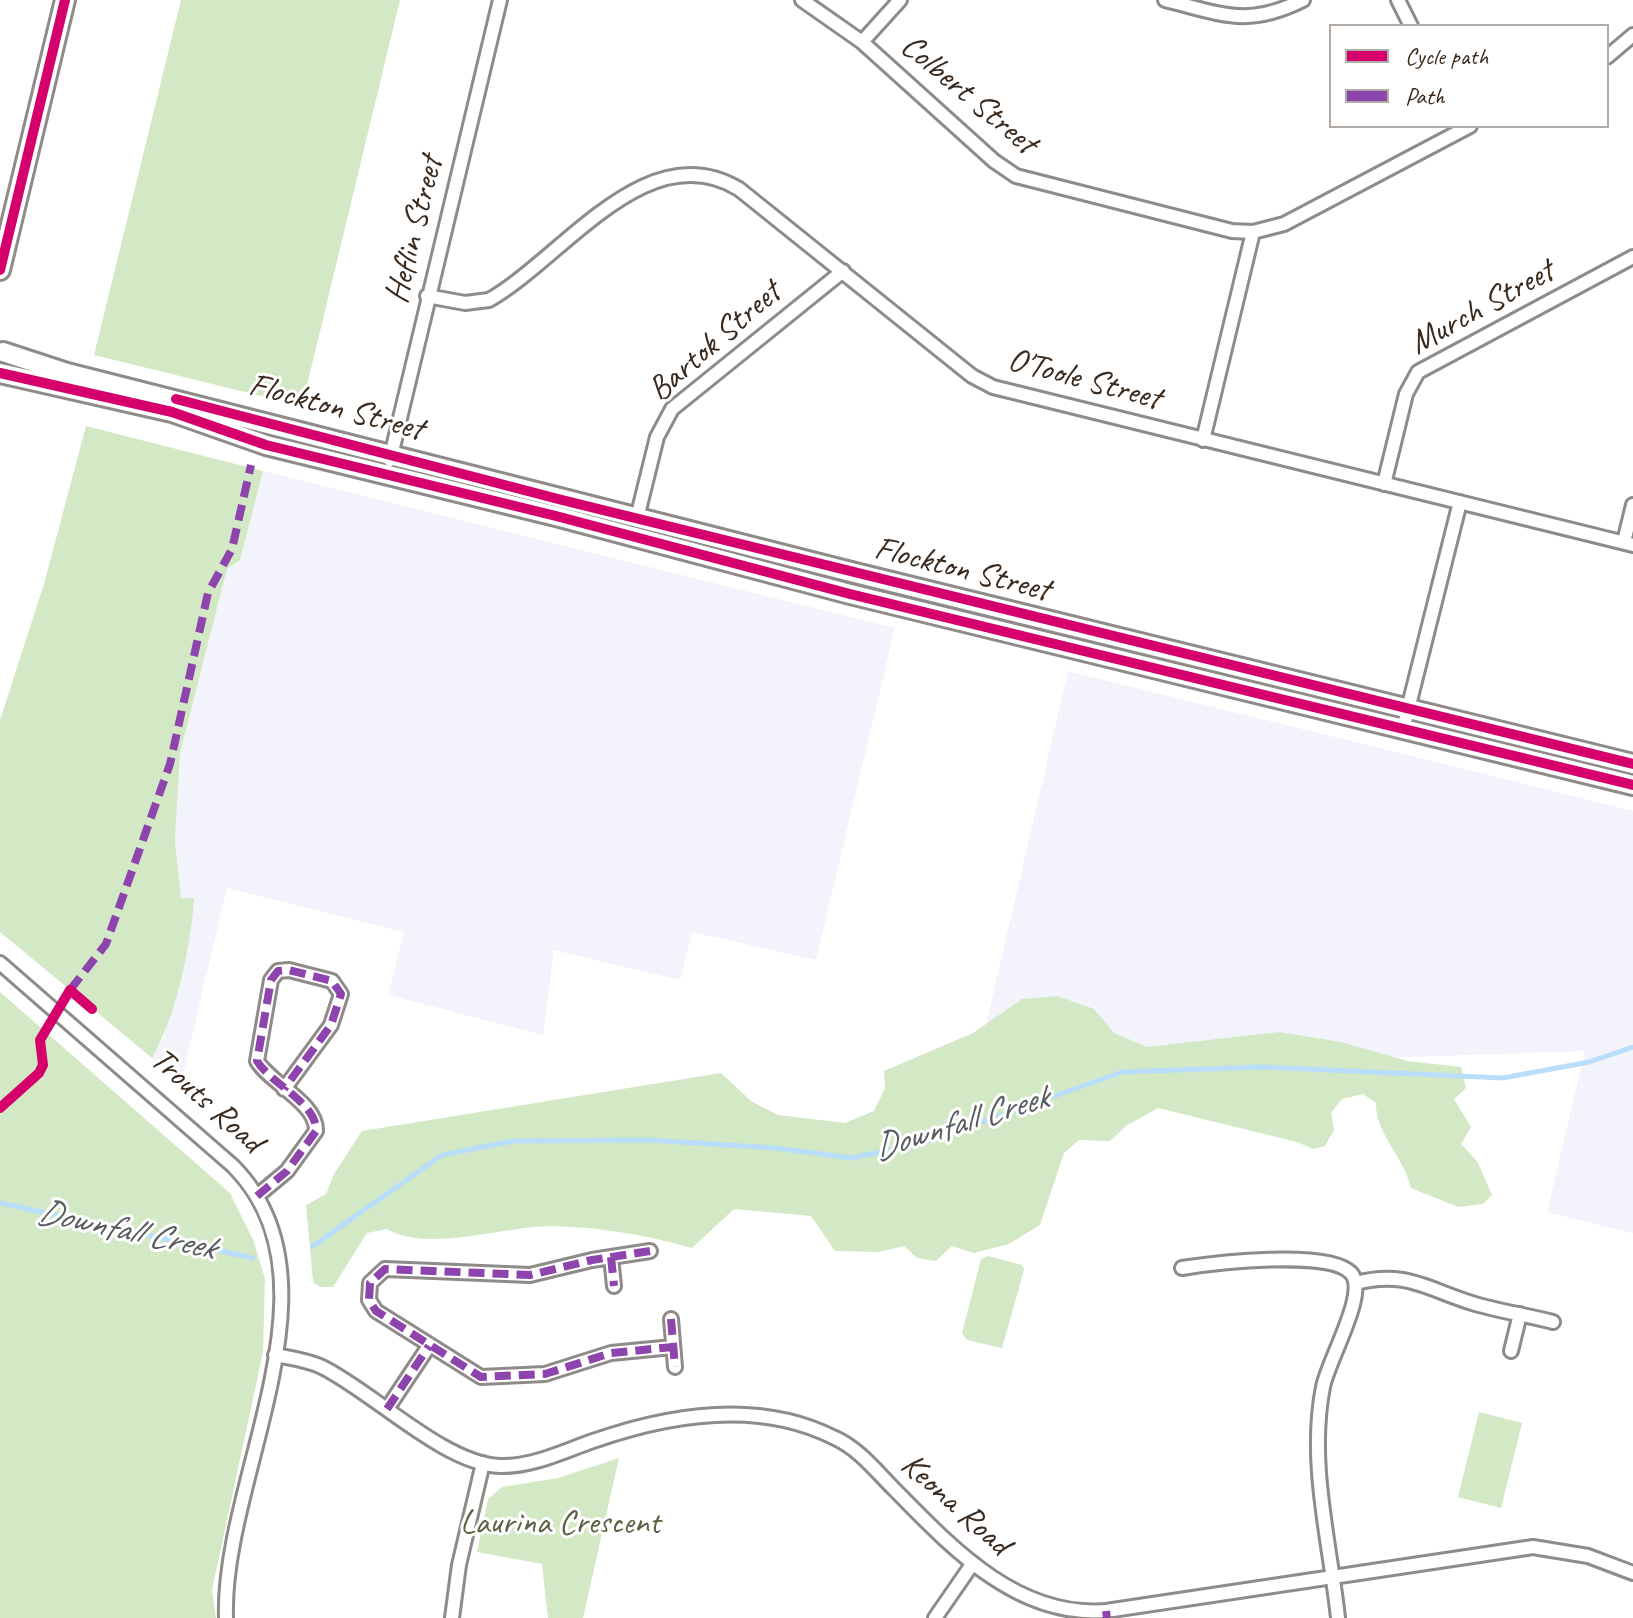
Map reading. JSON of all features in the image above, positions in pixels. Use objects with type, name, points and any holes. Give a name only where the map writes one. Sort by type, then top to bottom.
[{"type":"street","points":[[0,270],[65,0]]},
{"type":"street","name":"Heflin Street","points":[[389,465],[500,0]]},
{"type":"street","name":"Colbert Street","points":[[802,0],[862,42],[994,161],[1016,176],[1220,229],[1253,232]]},
{"type":"street","points":[[862,42],[900,0]]},
{"type":"street","points":[[1165,0],[1246,18],[1269,15],[1303,0]]},
{"type":"street","points":[[1398,0],[1410,24]]},
{"type":"street","points":[[1609,55],[1633,35]]},
{"type":"street","points":[[1203,440],[1253,232],[1284,224],[1463,128]]},
{"type":"street","name":"O'Toole Street","points":[[427,296],[465,303],[489,300],[643,184],[679,173],[704,175],[729,182],[972,376],[993,387],[1628,543]]},
{"type":"street","name":"Murch Street","points":[[1384,484],[1406,394],[1418,372],[1633,257]]},
{"type":"street","name":"Bartok Street","points":[[637,518],[657,437],[672,409],[843,271]]},
{"type":"street","name":"Flockton Street","points":[[1,360],[67,373],[850,594],[1633,785]]},
{"type":"street","name":"Flockton Street","points":[[389,465],[637,518],[1633,764]]},
{"type":"street","points":[[1403,729],[1460,502]]},
{"type":"street","points":[[1628,543],[1633,505]]},
{"type":"street","name":"Trouts Road","points":[[0,963],[233,1166],[257,1196],[274,1234],[280,1267],[275,1355],[229,1559],[226,1618]]},
{"type":"street","points":[[257,1196],[287,1171],[316,1131],[313,1116],[284,1089],[259,1065],[257,1057],[271,980],[274,973],[285,969],[332,981],[341,994],[331,1025],[284,1089]]},
{"type":"street","points":[[650,1251],[530,1275],[401,1268],[378,1272],[368,1288],[371,1306],[472,1374],[494,1377],[545,1374],[611,1353],[673,1347]]},
{"type":"street","points":[[611,1257],[614,1286]]},
{"type":"street","points":[[1182,1268],[1252,1259],[1324,1263],[1347,1269],[1356,1283],[1356,1300],[1326,1369],[1317,1432],[1317,1458],[1338,1618]]},
{"type":"street","points":[[1356,1283],[1378,1277],[1402,1277],[1470,1302],[1553,1322]]},
{"type":"street","points":[[1511,1351],[1520,1314]]},
{"type":"street","points":[[671,1319],[675,1367]]},
{"type":"street","points":[[387,1409],[429,1346]]},
{"type":"street","name":"Keona Road","points":[[275,1355],[322,1367],[447,1447],[483,1463],[510,1466],[537,1461],[637,1425],[714,1414],[776,1419],[823,1432],[856,1451],[973,1563],[1031,1601],[1075,1612],[1107,1615],[1334,1576],[1533,1547],[1588,1556],[1633,1573]]},
{"type":"street","points":[[452,1618],[459,1565],[483,1463]]},
{"type":"street","points":[[935,1618],[973,1563]]},
{"type":"shaded area","points":[[263,471],[895,628],[816,960],[692,932],[680,980],[554,950],[543,1035],[388,995],[404,932],[227,888],[181,1083],[152,1058],[164,1037],[194,898],[181,898],[175,840],[180,753],[227,568],[240,560]]},
{"type":"shaded area","points":[[1068,671],[1633,811],[1633,1233],[1547,1212],[1585,1051],[975,1072]]},
{"type":"green space","points":[[181,0],[400,0],[302,406],[94,355]]},
{"type":"green space","points":[[86,426],[263,471],[240,560],[227,569],[180,753],[175,840],[181,898],[194,898],[186,959],[175,1002],[152,1058],[0,932],[0,720],[44,584]]},
{"type":"green space","points":[[0,992],[230,1193],[254,1242],[265,1279],[263,1352],[212,1590],[216,1618],[0,1618]]},
{"type":"green space","points":[[1057,996],[1094,1009],[1114,1033],[1147,1047],[1279,1032],[1341,1042],[1408,1061],[1461,1067],[1466,1088],[1454,1099],[1471,1127],[1461,1144],[1477,1161],[1492,1195],[1483,1204],[1458,1207],[1411,1188],[1380,1125],[1376,1103],[1363,1094],[1342,1099],[1331,1113],[1334,1130],[1325,1146],[1313,1149],[1297,1142],[1158,1108],[1126,1126],[1110,1141],[1079,1140],[1064,1153],[1040,1225],[1009,1244],[974,1253],[952,1246],[936,1261],[917,1258],[904,1246],[879,1252],[835,1251],[811,1216],[734,1209],[692,1248],[622,1232],[587,1228],[533,1227],[445,1239],[404,1236],[387,1229],[367,1233],[333,1287],[320,1287],[313,1282],[306,1205],[326,1194],[334,1174],[362,1131],[721,1073],[751,1101],[778,1115],[845,1123],[874,1111],[885,1088],[884,1071],[973,1033],[1022,999]]},
{"type":"green space","points":[[988,1256],[1022,1265],[1024,1270],[1002,1348],[967,1340],[962,1333],[981,1259]]},
{"type":"green space","points":[[1479,1412],[1522,1423],[1501,1508],[1458,1497]]},
{"type":"green space","name":"Laurina Crescent","points":[[619,1458],[583,1618],[548,1618],[542,1564],[477,1552],[488,1499],[502,1487],[558,1478]]},
{"type":"waterway","name":"Downfall Creek","points":[[313,1246],[442,1155],[513,1141],[648,1140],[776,1148],[852,1158],[920,1144],[1122,1072],[1263,1067],[1503,1078],[1589,1062],[1633,1047]]},
{"type":"waterway","name":"Downfall Creek","points":[[0,1203],[253,1258]]},
{"type":"marked path","points":[[70,990],[106,944],[170,764],[208,593],[232,549],[251,465]]},
{"type":"marked path","points":[[257,1196],[287,1171],[316,1131],[309,1111],[292,1094],[282,1086],[272,1078],[257,1061],[271,980],[278,971],[289,970],[332,981],[341,994],[331,1025],[284,1089]]},
{"type":"marked path","points":[[650,1251],[592,1260],[530,1275],[385,1269],[370,1283],[369,1300],[376,1311],[481,1377],[545,1374],[611,1353],[673,1347]]},
{"type":"marked path","points":[[611,1257],[614,1286]]},
{"type":"marked path","points":[[671,1319],[675,1367]]},
{"type":"marked path","points":[[387,1409],[429,1346]]},
{"type":"marked path","points":[[1106,1611],[1107,1618]]},
{"type":"cycle path","points":[[0,270],[65,0]]},
{"type":"cycle path","points":[[0,373],[172,412],[266,445],[556,516],[850,594],[1633,785]]},
{"type":"cycle path","points":[[176,399],[562,500],[1633,764]]},
{"type":"cycle path","points":[[0,1108],[39,1073],[43,1065],[40,1040],[70,990],[92,1009]]}]
